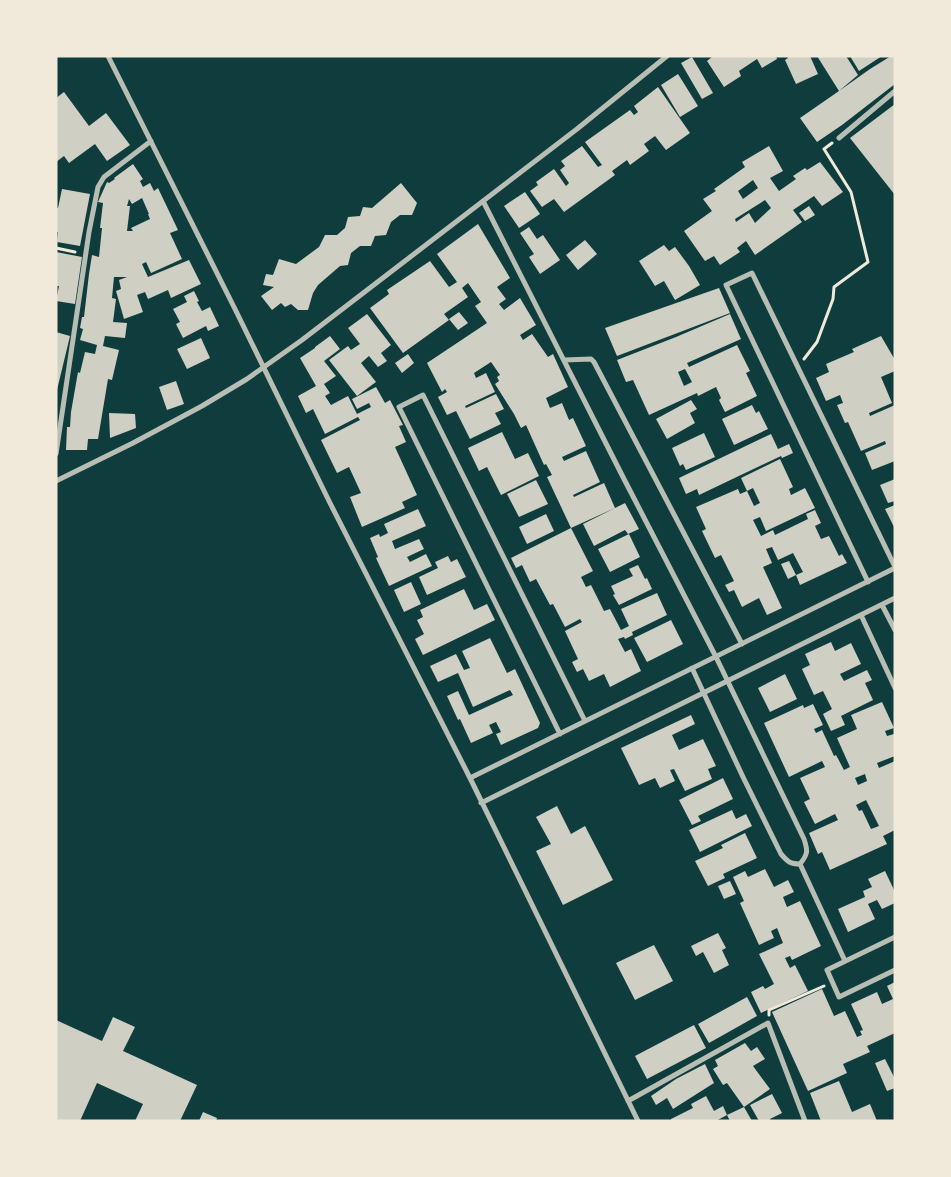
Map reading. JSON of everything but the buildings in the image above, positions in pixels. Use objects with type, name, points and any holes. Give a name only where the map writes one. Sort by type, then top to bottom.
[{"type":"street","points":[[108,56],[330,503],[470,778],[638,1121]]},
{"type":"street","points":[[56,481],[133,443],[202,406],[247,379],[302,340],[577,129],[667,56]]},
{"type":"street","points":[[839,138],[895,91]]},
{"type":"street","points":[[56,454],[98,187],[104,177],[151,141]]},
{"type":"street","points":[[483,201],[716,656],[804,839],[807,850],[806,856],[800,864]]},
{"type":"street","points":[[470,778],[868,582],[895,568],[752,273],[726,285],[868,582]]},
{"type":"street","points":[[564,360],[591,359],[594,362],[742,644]]},
{"type":"street","points":[[560,734],[400,407],[424,395],[585,721]]},
{"type":"street","points":[[482,803],[895,598]]},
{"type":"street","points":[[882,604],[895,630]]},
{"type":"street","points":[[861,615],[895,688]]},
{"type":"street","points":[[692,668],[781,854],[787,862],[800,864]]},
{"type":"street","points":[[800,864],[845,961]]},
{"type":"street","points":[[895,937],[826,970],[839,997],[895,970]]},
{"type":"street","points":[[628,1101],[768,1023],[805,1121]]},
{"type":"path","points":[[798,367],[817,342],[833,299],[834,287],[868,262],[851,192],[824,149],[839,138]]},
{"type":"path","points":[[56,248],[86,254]]},
{"type":"path","points":[[768,1023],[769,1010],[833,982]]}]
